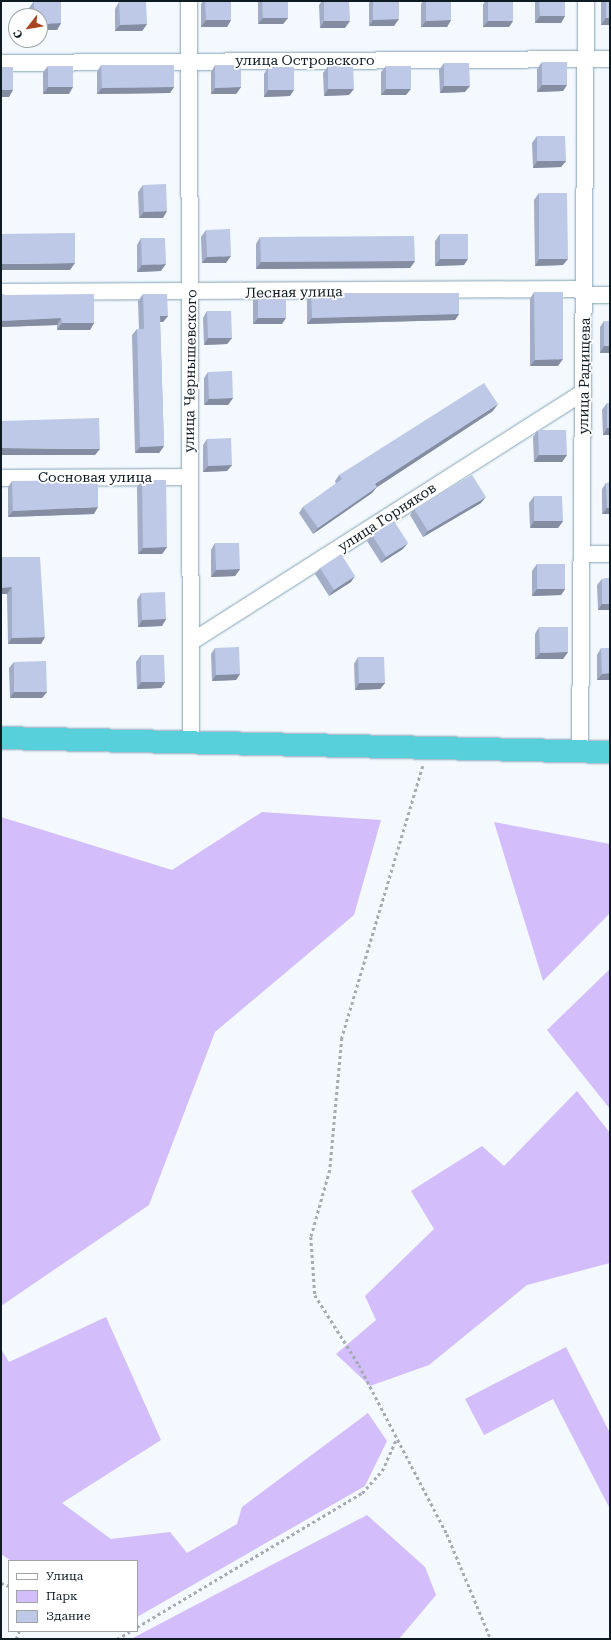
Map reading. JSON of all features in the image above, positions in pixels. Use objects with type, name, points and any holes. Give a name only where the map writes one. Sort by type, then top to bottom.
[{"type":"highway","points":[[1,738],[191,741],[610,752]]},
{"type":"street","name":"улица Чернышевского","points":[[189,1],[191,61],[188,477],[191,741]]},
{"type":"street","name":"улица Радищева","points":[[580,751],[583,554],[582,392],[586,295],[586,1]]},
{"type":"street","name":"улица Островского","points":[[1,63],[610,59]]},
{"type":"street","name":"Лесная улица","points":[[1,292],[190,293],[576,289],[586,295]]},
{"type":"street","points":[[586,295],[610,295]]},
{"type":"street","name":"улица Горняков","points":[[191,642],[582,392]]},
{"type":"street","name":"Сосновая улица","points":[[1,478],[188,477]]},
{"type":"street","points":[[583,554],[610,554]]},
{"type":"path","points":[[428,747],[342,1038],[330,1170],[311,1237],[315,1295],[359,1365],[396,1440],[447,1534],[491,1639]]},
{"type":"path","points":[[138,1626],[362,1492],[382,1471],[396,1440]]},
{"type":"path","points":[[117,1639],[129,1632]]},
{"type":"green space","points":[[262,812],[381,820],[354,915],[215,1032],[149,1205],[1,1306],[1,817],[172,870]]},
{"type":"green space","points":[[494,822],[610,844],[610,913],[543,981]]},
{"type":"green space","points":[[610,969],[610,1109],[547,1030]]},
{"type":"green space","points":[[577,1091],[610,1133],[610,1263],[527,1285],[429,1365],[370,1386],[336,1354],[376,1320],[365,1296],[434,1229],[411,1191],[482,1146],[504,1166]]},
{"type":"green space","points":[[106,1317],[161,1440],[62,1503],[111,1539],[170,1532],[187,1553],[237,1524],[242,1507],[368,1413],[387,1441],[365,1486],[138,1616],[138,1560],[10,1560],[1,1554],[1,1349],[9,1362]]},
{"type":"green space","points":[[566,1347],[610,1433],[610,1509],[553,1399],[484,1435],[465,1399]]},
{"type":"green space","points":[[367,1515],[425,1567],[436,1595],[399,1639],[131,1639]]},
{"type":"building","points":[[34,1],[61,1],[61,23],[48,24],[48,8],[34,8]]},
{"type":"building","points":[[205,1],[231,1],[231,20],[206,20]]},
{"type":"building","points":[[262,1],[288,1],[288,18],[263,18]]},
{"type":"building","points":[[324,1],[349,1],[350,21],[324,21]]},
{"type":"building","points":[[373,1],[399,1],[399,19],[373,20]]},
{"type":"building","points":[[426,1],[451,1],[451,20],[426,21]]},
{"type":"building","points":[[488,1],[513,1],[513,21],[488,21]]},
{"type":"building","points":[[539,1],[565,1],[565,16],[540,16]]},
{"type":"building","points":[[606,1],[610,1],[610,18],[606,18]]},
{"type":"building","points":[[119,2],[146,2],[147,24],[120,25]]},
{"type":"building","points":[[542,62],[567,62],[567,85],[542,85]]},
{"type":"building","points":[[444,63],[469,63],[470,86],[444,86]]},
{"type":"building","points":[[101,65],[174,65],[174,87],[102,88]]},
{"type":"building","points":[[215,65],[241,65],[241,87],[215,88]]},
{"type":"building","points":[[48,66],[73,66],[73,87],[48,87]]},
{"type":"building","points":[[328,66],[353,66],[354,89],[328,89]]},
{"type":"building","points":[[386,66],[411,66],[411,89],[386,89]]},
{"type":"building","points":[[1,67],[13,67],[13,90],[1,90]]},
{"type":"building","points":[[268,67],[294,67],[294,90],[268,90]]},
{"type":"building","points":[[537,136],[565,136],[566,161],[537,161]]},
{"type":"building","points":[[166,184],[167,211],[144,212],[143,185]]},
{"type":"building","points":[[539,193],[567,193],[568,259],[539,259]]},
{"type":"building","points":[[230,229],[231,256],[207,257],[206,230]]},
{"type":"building","points":[[75,233],[75,263],[1,264],[1,234]]},
{"type":"building","points":[[440,234],[468,234],[468,259],[440,259]]},
{"type":"building","points":[[414,236],[415,261],[261,262],[260,237]]},
{"type":"building","points":[[141,238],[165,238],[166,264],[142,265]]},
{"type":"building","points":[[534,292],[563,292],[563,359],[535,360]]},
{"type":"building","points":[[286,293],[286,318],[258,318],[258,294]]},
{"type":"building","points":[[311,293],[459,293],[459,314],[312,318]]},
{"type":"building","points":[[1,294],[94,294],[94,323],[62,323],[61,318],[1,321]]},
{"type":"building","points":[[143,294],[167,294],[168,316],[160,316],[164,446],[140,447],[137,329],[144,329]]},
{"type":"building","points":[[207,311],[231,311],[232,338],[208,338]]},
{"type":"building","points":[[604,321],[610,321],[610,346],[604,346]]},
{"type":"building","points":[[232,371],[233,398],[209,399],[208,372]]},
{"type":"building","points":[[484,383],[498,404],[375,484],[377,487],[318,528],[303,507],[342,479],[339,475]]},
{"type":"building","points":[[607,403],[610,403],[610,428],[607,428]]},
{"type":"building","points":[[99,418],[100,449],[1,448],[1,421]]},
{"type":"building","points":[[538,430],[566,430],[567,455],[539,455]]},
{"type":"building","points":[[231,438],[232,465],[208,466],[207,439]]},
{"type":"building","points":[[472,475],[486,497],[428,531],[414,509]]},
{"type":"building","points":[[98,480],[98,507],[13,511],[12,481]]},
{"type":"building","points":[[142,480],[166,480],[167,547],[143,548]]},
{"type":"building","points":[[610,482],[610,508],[607,508],[606,483]]},
{"type":"building","points":[[534,496],[562,496],[563,521],[534,521]]},
{"type":"building","points":[[394,521],[408,543],[386,557],[372,535]]},
{"type":"building","points":[[215,543],[239,543],[240,569],[216,570]]},
{"type":"building","points":[[341,554],[355,576],[334,590],[320,568]]},
{"type":"building","points":[[1,557],[40,557],[45,637],[12,638],[12,587],[1,588]]},
{"type":"building","points":[[537,564],[565,564],[565,589],[537,589]]},
{"type":"building","points":[[610,578],[610,604],[602,604],[602,579]]},
{"type":"building","points":[[165,592],[166,619],[142,620],[141,593]]},
{"type":"building","points":[[539,627],[568,627],[568,652],[540,653]]},
{"type":"building","points":[[239,647],[240,674],[216,675],[215,648]]},
{"type":"building","points":[[601,648],[610,648],[610,673],[602,674]]},
{"type":"building","points":[[141,655],[164,655],[165,682],[141,682]]},
{"type":"building","points":[[358,657],[384,657],[385,683],[359,683]]},
{"type":"building","points":[[46,661],[47,692],[14,692],[14,662]]}]
